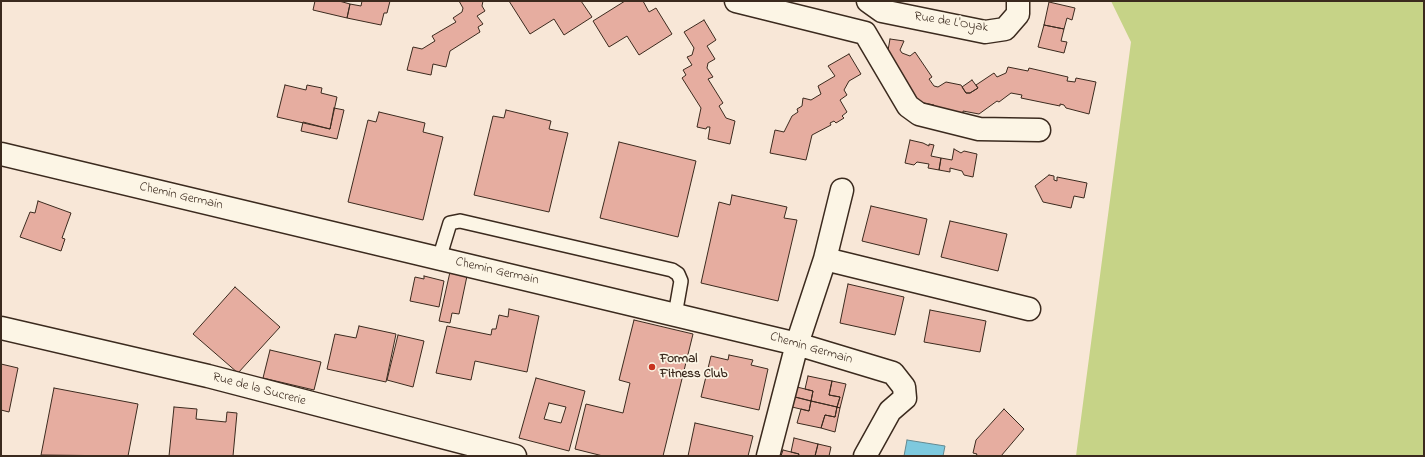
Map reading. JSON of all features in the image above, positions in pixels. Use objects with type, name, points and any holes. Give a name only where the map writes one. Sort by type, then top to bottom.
[{"type":"street","points":[[736,1],[865,33],[908,106],[919,114],[979,129],[1039,130]]},
{"type":"street","name":"Rue de L'Oyak","points":[[868,1],[882,11],[985,32],[1005,29],[1018,14],[1018,1]]},
{"type":"street","name":"Chemin Germain","points":[[1,154],[796,344],[893,373],[904,387],[905,398],[890,411],[865,456]]},
{"type":"street","points":[[768,456],[796,344],[825,259],[842,190]]},
{"type":"street","points":[[825,259],[1029,309]]},
{"type":"street","name":"Rue de la Sucrerie","points":[[1,328],[208,376],[515,456]]},
{"type":"lane","points":[[439,259],[450,223],[460,221],[672,270],[678,274],[681,281],[675,315]]},
{"type":"green space","points":[[1111,1],[1424,1],[1424,456],[1076,456],[1131,42]]},
{"type":"water","points":[[907,440],[945,446],[943,456],[904,456]]},
{"type":"building","points":[[315,1],[339,1],[350,4],[347,18],[313,10]]},
{"type":"building","points":[[362,1],[390,1],[387,13],[384,13],[381,25],[347,18],[350,4],[361,6]]},
{"type":"building","points":[[459,1],[483,1],[482,6],[485,11],[477,16],[483,24],[478,27],[480,32],[450,51],[446,67],[433,64],[431,75],[407,70],[413,47],[422,49],[435,41],[432,36],[456,22],[453,18],[462,12],[463,8]]},
{"type":"building","points":[[509,1],[581,1],[592,17],[564,35],[554,19],[530,34]]},
{"type":"building","points":[[625,1],[643,1],[649,12],[656,8],[672,34],[639,55],[627,36],[609,47],[593,21]]},
{"type":"building","points":[[1049,2],[1075,8],[1072,20],[1067,18],[1064,29],[1044,25]]},
{"type":"building","points":[[704,20],[716,40],[707,46],[715,59],[708,63],[707,68],[713,77],[708,79],[723,103],[719,106],[726,118],[735,121],[730,144],[708,139],[710,127],[707,127],[706,129],[697,127],[701,108],[682,78],[686,75],[683,70],[692,65],[687,57],[692,55],[694,48],[684,32]]},
{"type":"building","points":[[1044,25],[1064,29],[1061,41],[1067,42],[1064,53],[1038,47]]},
{"type":"building","points":[[890,39],[904,41],[900,50],[902,53],[910,56],[915,52],[932,77],[929,79],[934,86],[938,87],[946,82],[961,85],[966,93],[970,93],[978,88],[976,85],[994,73],[997,77],[1006,73],[1008,67],[1028,71],[1029,68],[1068,77],[1067,81],[1075,82],[1076,78],[1096,82],[1089,114],[1066,108],[1064,105],[1060,104],[1060,106],[1021,98],[1022,95],[1011,93],[979,114],[963,111],[963,114],[933,109],[934,105],[918,102],[887,56]]},
{"type":"building","points":[[849,54],[861,74],[849,81],[844,90],[847,95],[840,100],[847,112],[842,116],[844,118],[836,123],[834,121],[830,123],[831,125],[812,135],[806,160],[770,153],[775,130],[784,132],[792,116],[798,112],[797,109],[802,106],[803,98],[811,100],[821,94],[818,86],[835,76],[828,66]]},
{"type":"building","points":[[972,80],[978,88],[970,93],[966,93],[962,87]]},
{"type":"building","points":[[285,85],[306,90],[307,85],[322,88],[321,93],[337,97],[330,129],[277,117]]},
{"type":"building","points":[[334,108],[344,110],[337,139],[301,131],[303,122],[330,129]]},
{"type":"building","points":[[506,110],[551,121],[549,129],[568,133],[549,212],[474,195],[493,116],[504,118]]},
{"type":"building","points":[[379,112],[425,123],[423,132],[443,137],[423,220],[348,202],[368,120],[376,122]]},
{"type":"building","points":[[910,140],[929,146],[929,144],[934,145],[931,156],[941,158],[939,170],[928,168],[929,164],[917,162],[914,165],[905,163]]},
{"type":"building","points":[[619,142],[696,161],[678,237],[600,218]]},
{"type":"building","points":[[954,149],[961,153],[964,151],[977,154],[973,177],[964,175],[962,171],[950,168],[950,172],[939,170],[941,158],[952,160]]},
{"type":"building","points":[[1049,175],[1054,176],[1054,180],[1057,181],[1057,177],[1087,183],[1084,198],[1074,196],[1071,208],[1043,202],[1035,186]]},
{"type":"building","points":[[732,195],[787,207],[784,218],[797,220],[778,301],[701,283],[719,202],[730,205]]},
{"type":"building","points":[[38,201],[71,213],[62,238],[65,239],[61,251],[20,237],[30,212],[35,213]]},
{"type":"building","points":[[871,206],[927,219],[919,255],[862,241]]},
{"type":"building","points":[[950,221],[1007,234],[998,271],[941,257]]},
{"type":"building","points":[[450,272],[467,276],[459,314],[452,313],[450,323],[439,321]]},
{"type":"building","points":[[424,276],[444,281],[439,307],[410,301],[415,277],[424,279]]},
{"type":"building","points":[[848,284],[904,297],[895,335],[840,323]]},
{"type":"building","points":[[235,287],[280,327],[238,373],[193,334]]},
{"type":"building","points":[[509,309],[539,316],[527,372],[475,361],[471,380],[436,373],[447,326],[491,335],[492,329],[496,329],[499,315],[508,317]]},
{"type":"building","points":[[930,310],[986,321],[980,352],[924,342]]},
{"type":"building","points":[[634,320],[693,334],[663,456],[603,456],[575,449],[586,404],[623,413],[630,383],[619,380]]},
{"type":"building","points":[[359,326],[396,334],[386,382],[327,369],[335,334],[356,338]]},
{"type":"building","points":[[398,335],[424,341],[413,387],[387,380]]},
{"type":"building","points":[[270,350],[321,362],[314,390],[263,378]]},
{"type":"building","points":[[729,355],[753,360],[751,365],[768,369],[759,410],[701,397],[711,356],[728,360]]},
{"type":"building","points":[[1,364],[18,368],[9,412],[1,410]]},
{"type":"building","points":[[808,376],[832,381],[829,395],[840,397],[837,407],[811,401],[813,391],[805,389]]},
{"type":"building","points":[[536,378],[585,391],[569,451],[519,438]],"holes":[[[549,403],[566,407],[561,423],[544,419]]]},
{"type":"building","points":[[832,381],[846,384],[840,408],[837,407],[840,397],[829,395]]},
{"type":"building","points":[[797,387],[813,391],[811,401],[795,397]]},
{"type":"building","points":[[54,388],[138,404],[128,456],[41,455]]},
{"type":"building","points":[[795,397],[811,401],[809,411],[792,407]]},
{"type":"building","points":[[811,401],[837,407],[835,417],[825,415],[821,428],[797,423],[801,409],[809,411]]},
{"type":"building","points":[[174,407],[197,409],[196,419],[226,422],[227,412],[237,413],[233,456],[169,456]]},
{"type":"building","points":[[837,407],[840,408],[835,432],[821,428],[825,415],[835,417]]},
{"type":"building","points":[[1004,409],[1024,429],[1001,456],[976,456],[977,454],[973,453],[976,440]]},
{"type":"building","points":[[695,423],[753,436],[748,456],[688,456]]},
{"type":"building","points":[[794,438],[818,444],[815,456],[798,456],[799,454],[791,452]]},
{"type":"building","points":[[818,444],[831,447],[829,456],[815,456]]},
{"type":"building","points":[[783,450],[799,454],[798,456],[781,456]]},
{"type":"place","name":"Formal Fitness Club","points":[[652,367]]}]
